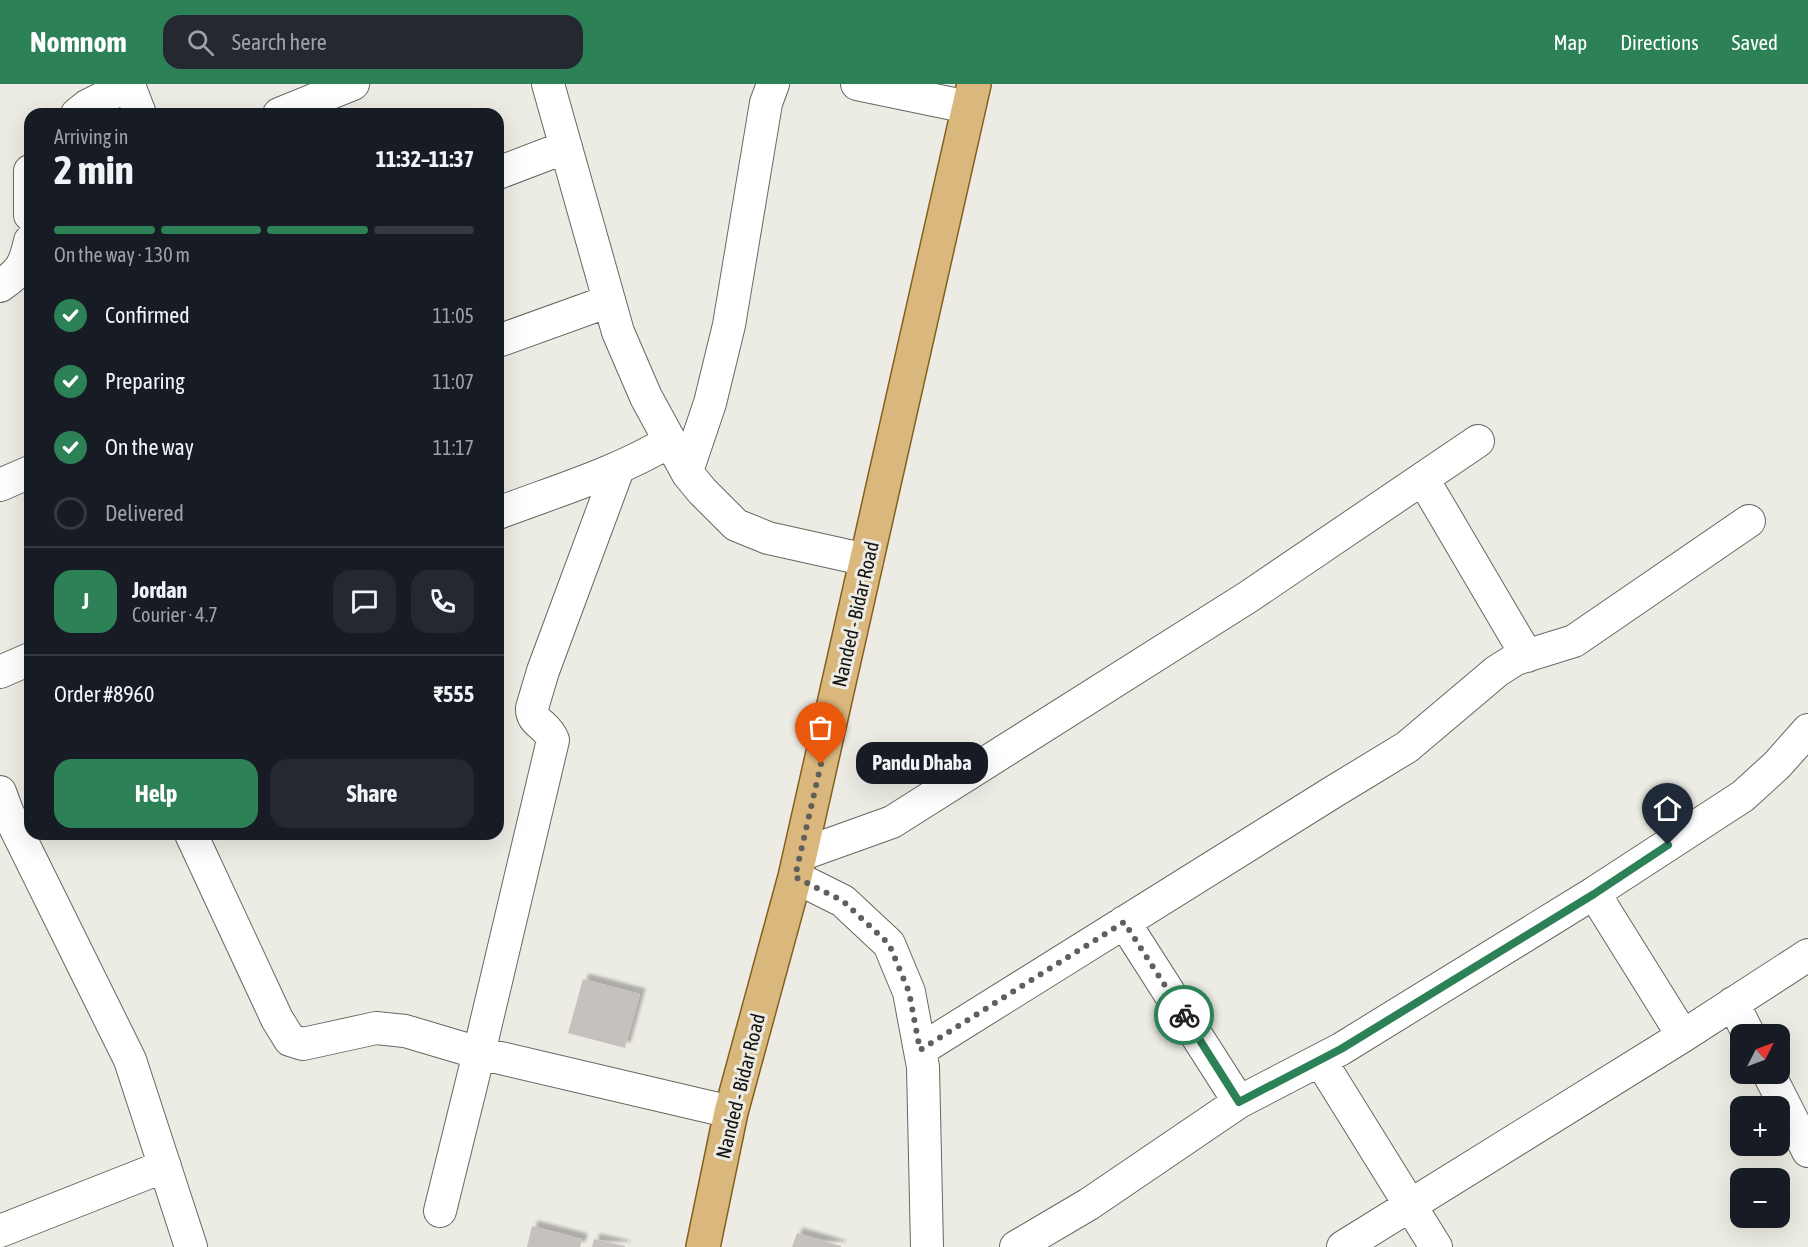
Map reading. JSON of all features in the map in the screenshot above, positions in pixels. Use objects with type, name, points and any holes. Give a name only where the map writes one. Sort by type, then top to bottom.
[{"type":"main road","name":"Nanded - Bidar Road","points":[[703,1247],[731,1112],[798,866],[971,96]]},
{"type":"street","points":[[84,108],[129,84],[138,108]]},
{"type":"street","points":[[294,108],[353,84]]},
{"type":"street","points":[[548,84],[618,332],[646,397],[687,471],[702,491],[736,525],[768,538],[867,560]]},
{"type":"street","points":[[687,471],[710,403],[729,325],[766,103],[773,84]]},
{"type":"street","points":[[857,84],[971,96]]},
{"type":"street","points":[[504,171],[566,147]]},
{"type":"street","points":[[0,286],[11,279],[24,263]]},
{"type":"street","points":[[504,339],[609,301]]},
{"type":"street","points":[[504,511],[618,468],[646,456],[670,441]]},
{"type":"street","points":[[927,1247],[923,1067],[909,992],[889,944],[843,901],[798,866],[892,822],[1248,597],[1478,441]]},
{"type":"street","points":[[440,1211],[553,740],[550,732],[535,720],[531,713],[532,708],[543,671],[618,468]]},
{"type":"street","points":[[0,485],[24,475]]},
{"type":"street","points":[[1423,478],[1527,656]]},
{"type":"street","points":[[920,1050],[1407,747],[1497,671],[1516,659],[1574,641],[1749,521]]},
{"type":"street","points":[[0,672],[24,662]]},
{"type":"street","points":[[1016,1247],[1089,1204],[1239,1102],[1341,1049],[1594,894],[1743,796],[1777,765],[1808,730]]},
{"type":"street","points":[[2,806],[130,1060],[191,1247]]},
{"type":"street","points":[[194,840],[277,1019],[290,1040],[303,1044],[376,1028],[405,1031],[479,1053],[731,1112]]},
{"type":"street","points":[[1594,894],[1683,1036]]},
{"type":"street","points":[[1124,922],[1239,1102]]},
{"type":"street","points":[[1343,1247],[1683,1036],[1808,955]]},
{"type":"street","points":[[1733,1003],[1744,1024]]},
{"type":"street","points":[[1320,1060],[1436,1247]]},
{"type":"street","points":[[1774,1084],[1808,1150]]},
{"type":"street","points":[[0,1231],[165,1166]]},
{"type":"building","points":[[583,979],[640,994],[625,1048],[568,1033]]},
{"type":"building","points":[[532,1226],[582,1239],[580,1247],[527,1247]]},
{"type":"building","points":[[797,1233],[841,1246],[841,1247],[792,1247]]},
{"type":"building","points":[[594,1239],[625,1246],[625,1247],[592,1247]]},
{"type":"way so far","points":[[821,764],[795,877],[843,901],[889,944],[909,992],[920,1050],[1124,922],[1184,1015]]},
{"type":"place","name":"Pandu Dhaba","points":[[821,764]]},
{"type":"route","points":[[1184,1015],[1239,1102],[1341,1049],[1594,894],[1668,845]]}]
